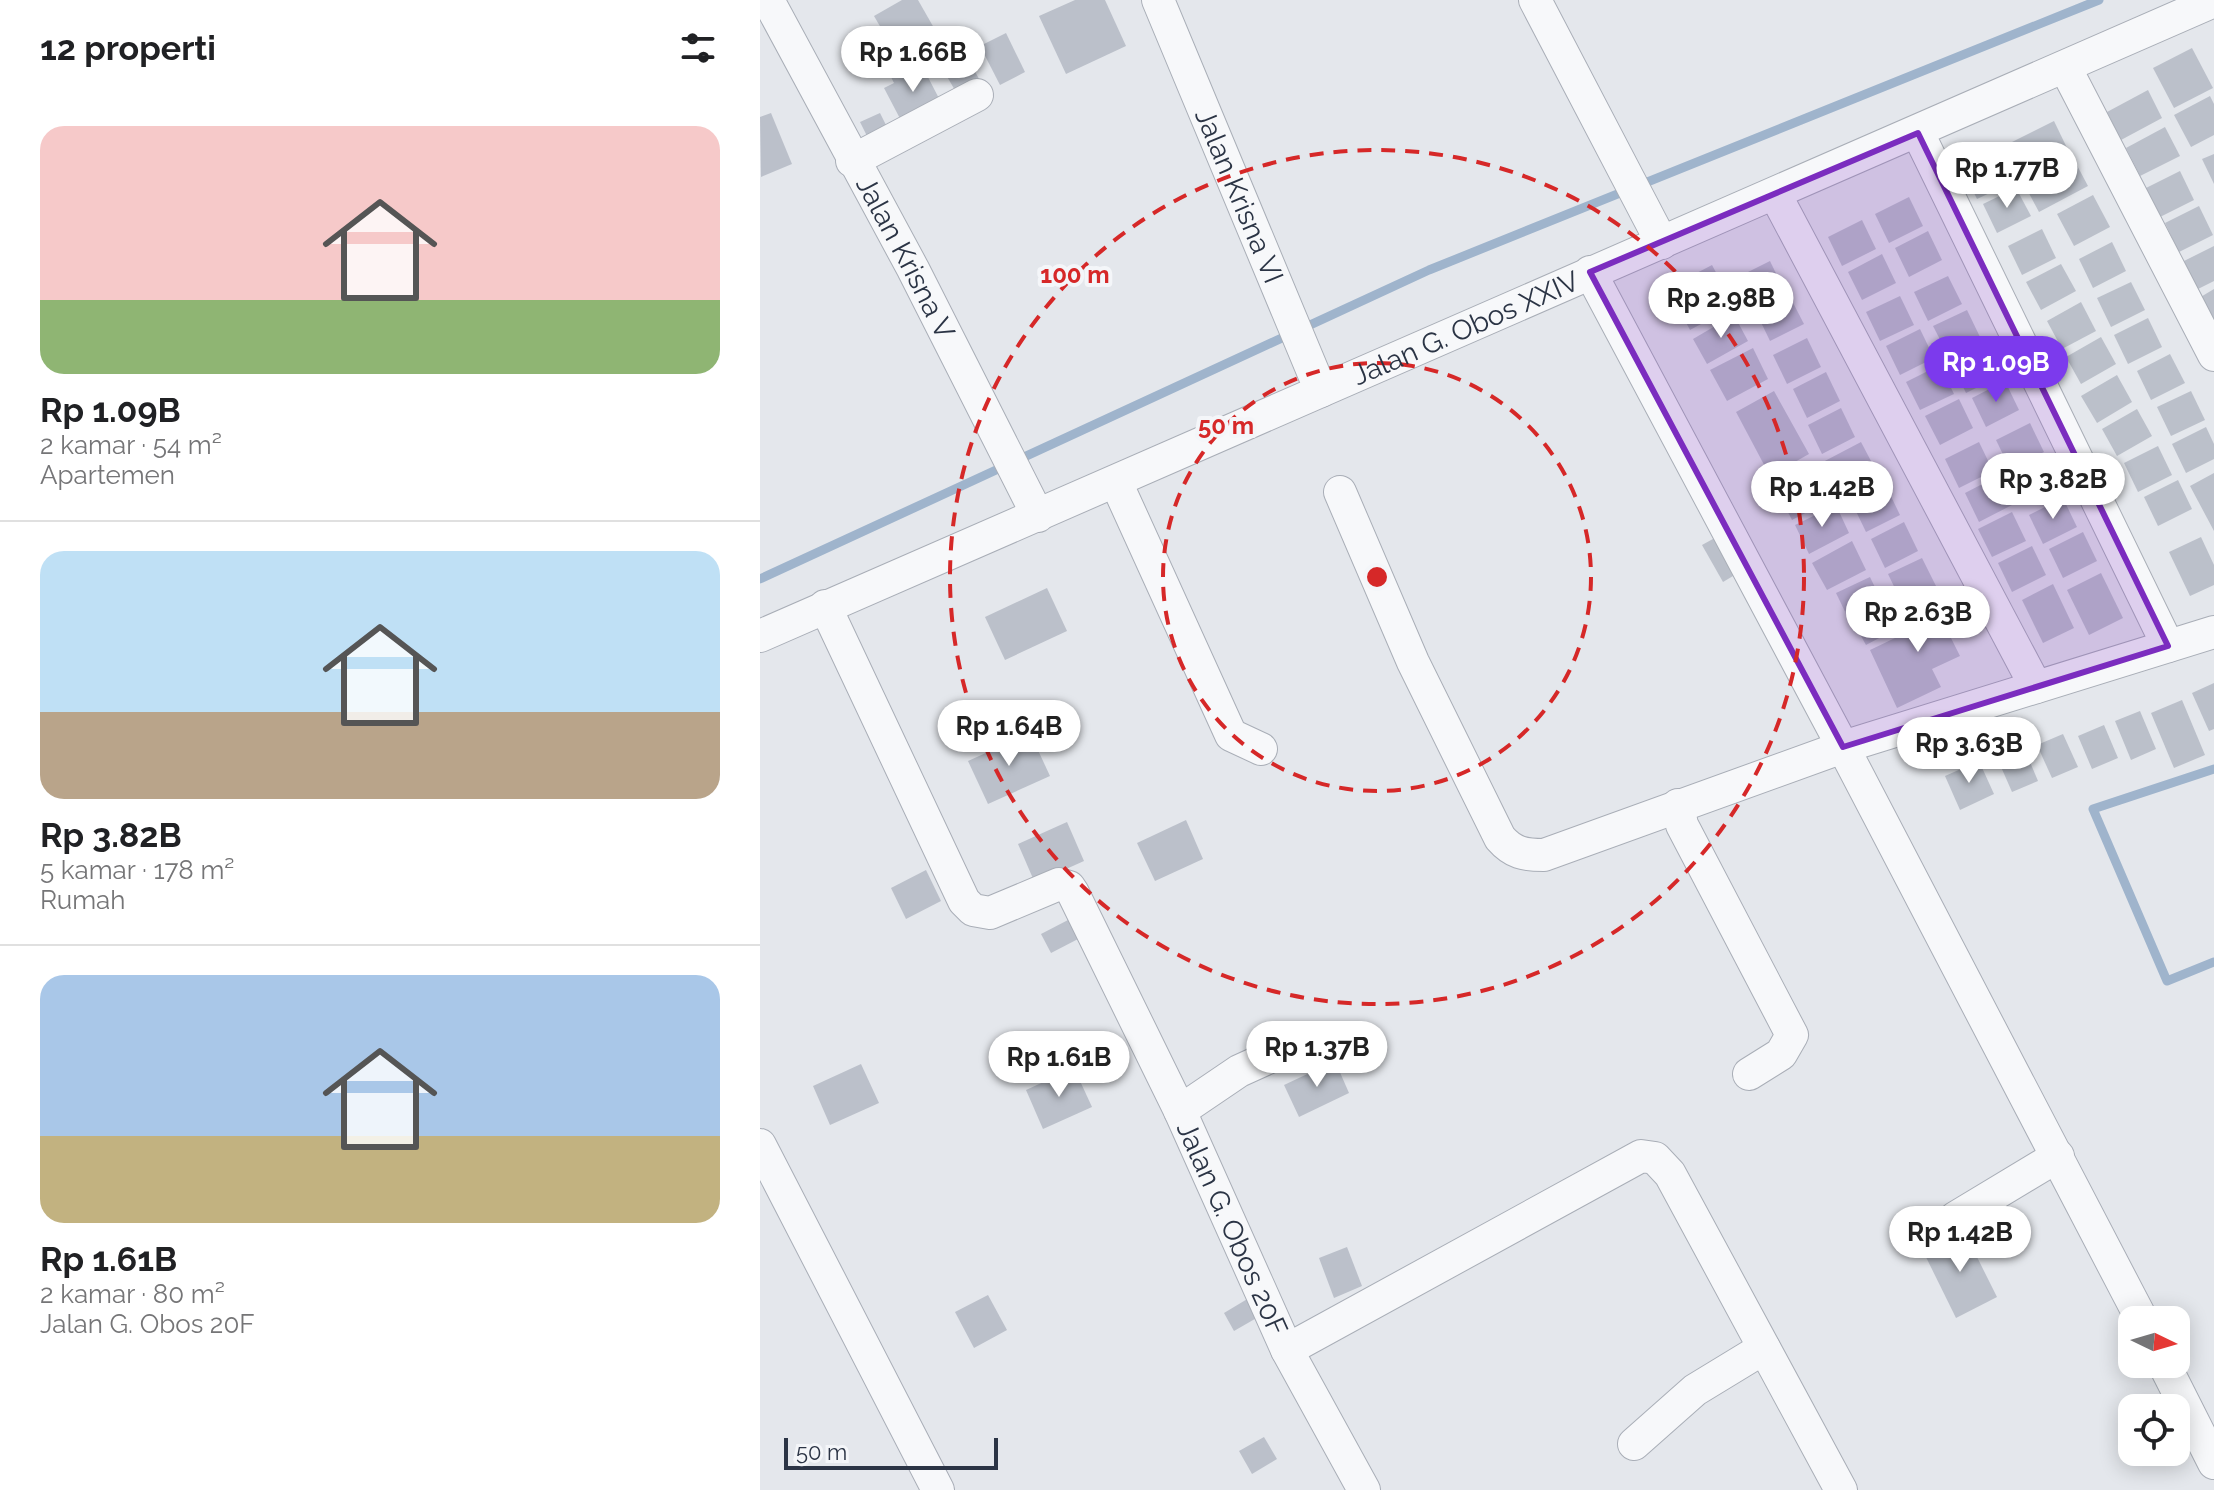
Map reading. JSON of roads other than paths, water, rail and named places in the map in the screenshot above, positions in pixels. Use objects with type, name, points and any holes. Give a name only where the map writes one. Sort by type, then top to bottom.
[{"type":"street","name":"Jalan Krisna V","points":[[768,0],[852,161],[913,269],[1038,516]]},
{"type":"street","name":"Jalan Krisna VI","points":[[1158,0],[1321,391]]},
{"type":"street","points":[[1535,0],[1662,243]]},
{"type":"street","name":"Jalan G. Obos XXIV","points":[[760,636],[1590,272],[1918,133],[2214,1]]},
{"type":"street","points":[[2065,67],[2214,355]]},
{"type":"street","points":[[852,161],[977,95]]},
{"type":"street","points":[[1918,133],[2168,646]]},
{"type":"street","points":[[1775,194],[2036,687]]},
{"type":"street","points":[[1590,272],[1843,747],[2135,1306]]},
{"type":"street","points":[[1116,482],[1231,735],[1261,749]]},
{"type":"street","points":[[1340,492],[1413,662],[1500,838],[1511,850],[1544,855],[1843,747],[2214,632]]},
{"type":"street","name":"Jalan G. Obos 20F","points":[[825,606],[964,901],[973,910],[990,913],[1059,884],[1069,887],[1180,1111],[1287,1350],[1364,1490]]},
{"type":"street","points":[[1678,805],[1682,825],[1792,1035],[1781,1054],[1749,1074]]},
{"type":"street","points":[[1180,1111],[1239,1071],[1283,1051]]},
{"type":"street","points":[[760,1145],[938,1490]]},
{"type":"street","points":[[1287,1350],[1641,1156],[1655,1158],[1670,1174],[1841,1490]]},
{"type":"street","points":[[1955,1218],[2058,1156]]},
{"type":"street","points":[[1634,1444],[1695,1390],[1764,1348]]},
{"type":"street","points":[[2171,1378],[2214,1463]]},
{"type":"waterway","points":[[760,579],[1429,270],[2099,0]]},
{"type":"waterway","points":[[2214,769],[2093,809],[2167,981],[2214,962]]}]
